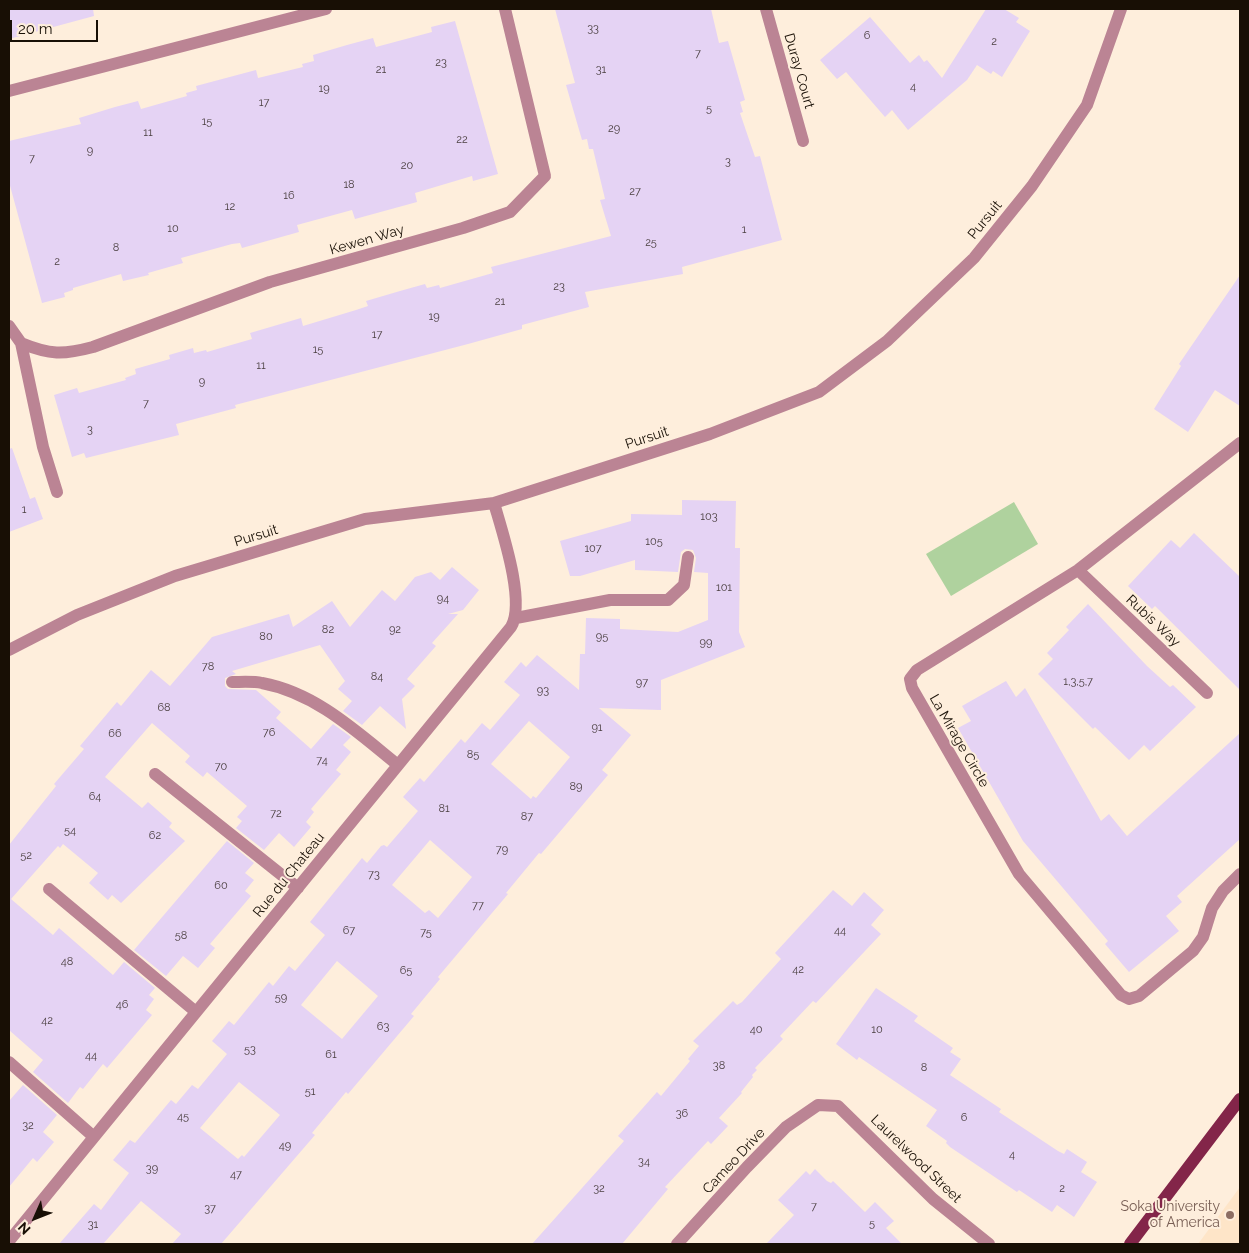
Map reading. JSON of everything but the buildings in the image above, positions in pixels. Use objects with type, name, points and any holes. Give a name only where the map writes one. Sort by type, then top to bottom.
[{"type":"main road","points":[[1130,1244],[1240,1099]]},
{"type":"street","points":[[9,91],[326,9]]},
{"type":"street","name":"Kewen Way","points":[[21,343],[42,352],[66,354],[93,347],[270,282],[463,228],[510,212],[545,176],[505,9]]},
{"type":"street","name":"Duray Court","points":[[766,9],[803,141]]},
{"type":"street","name":"Pursuit","points":[[9,650],[77,614],[118,597],[202,568],[365,519],[494,503],[710,434],[818,392],[887,341],[974,258],[1032,186],[1088,105],[1121,9]]},
{"type":"street","points":[[9,326],[21,343],[43,447],[57,492]]},
{"type":"street","name":"La Mirage Circle","points":[[1240,443],[1078,570],[917,670],[910,679],[912,688],[1019,874],[1121,996],[1129,999],[1139,996],[1193,951],[1203,936],[1212,908],[1223,891],[1240,874]]},
{"type":"street","points":[[494,503],[513,575],[516,618],[610,600],[668,600],[684,586],[688,557]]},
{"type":"street","name":"Rubis Way","points":[[1078,570],[1207,693]]},
{"type":"street","name":"Rue du Chateau","points":[[9,1241],[501,640],[516,618]]},
{"type":"street","points":[[232,682],[261,682],[298,692],[347,723],[398,765]]},
{"type":"street","points":[[155,774],[298,888]]},
{"type":"street","points":[[49,889],[196,1012]]},
{"type":"street","points":[[9,1062],[94,1137]]},
{"type":"street","name":"Cameo Drive","points":[[677,1244],[786,1127],[818,1105]]},
{"type":"street","name":"Laurelwood Street","points":[[818,1105],[838,1106],[933,1199],[989,1244]]},
{"type":"shaded area","name":"Soka University of America","points":[[1240,1187],[1240,1244],[1198,1244]]},
{"type":"green space","points":[[1014,502],[1038,544],[951,596],[926,554]]},
{"type":"place","name":"Soka University of America","points":[[1230,1215]]}]
